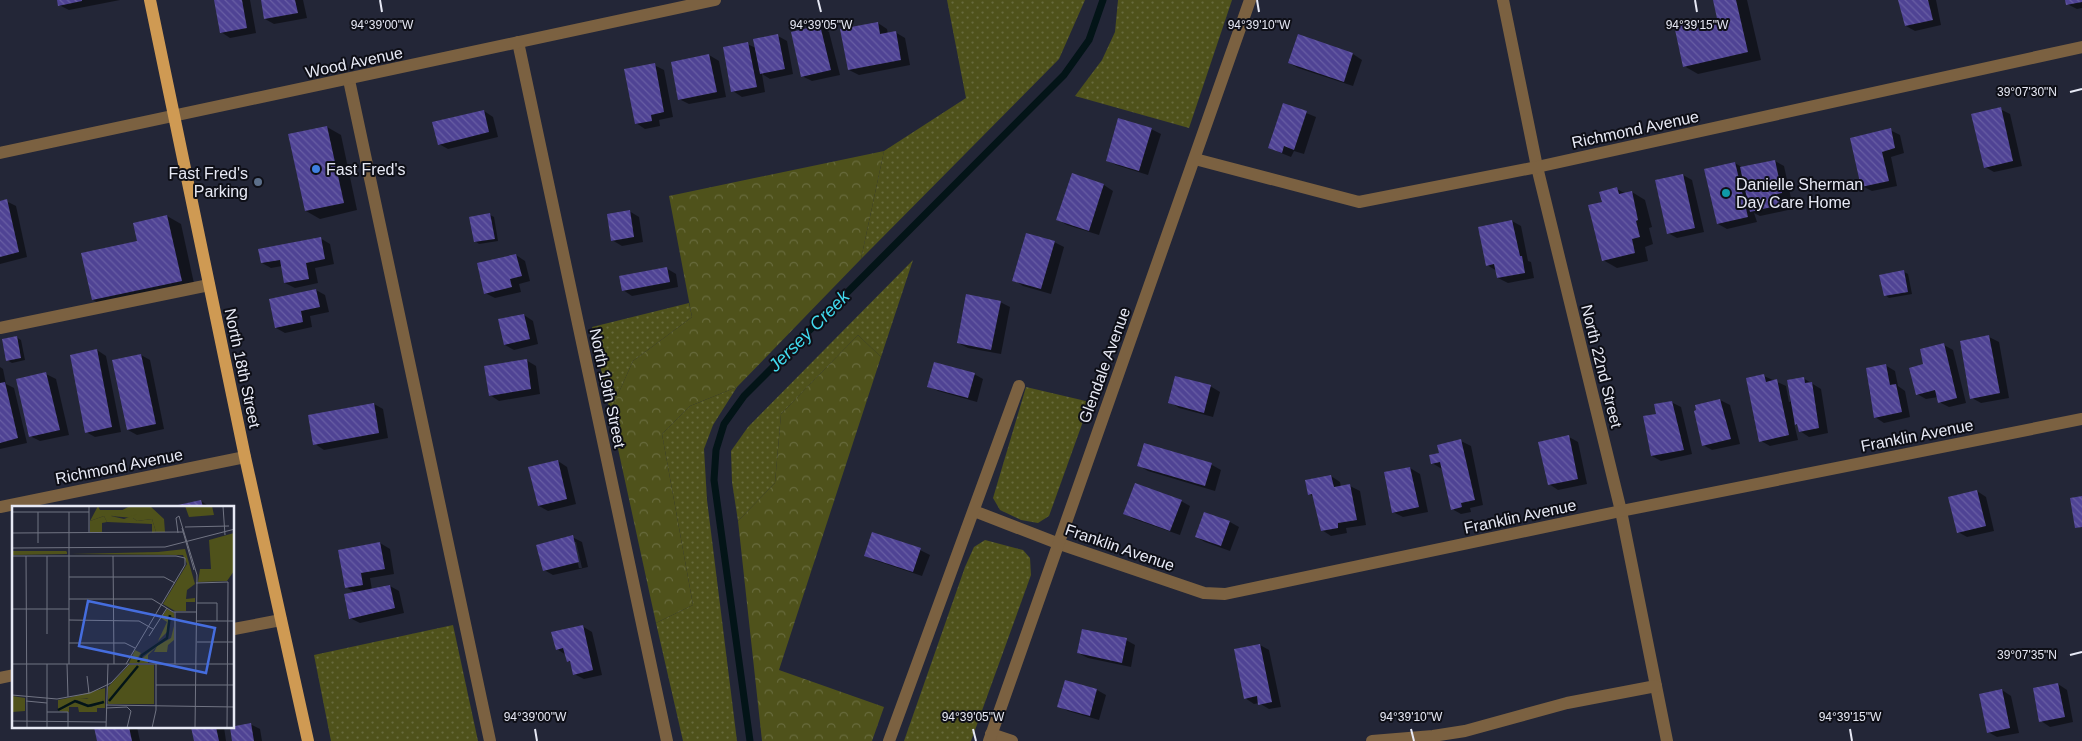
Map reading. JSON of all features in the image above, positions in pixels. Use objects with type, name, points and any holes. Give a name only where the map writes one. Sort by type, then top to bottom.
[{"type":"main road","name":"North 18th Street","points":[[150,0],[245,457],[308,741]]},
{"type":"street","name":"Wood Avenue","points":[[0,153],[349,80],[715,0]]},
{"type":"street","name":"Glendale Avenue","points":[[990,738],[1057,543],[1250,0]]},
{"type":"street","name":"North 22nd Street","points":[[1507,1],[1537,167],[1621,511],[1667,741]]},
{"type":"street","name":"North 19th Street","points":[[518,42],[667,741]]},
{"type":"street","name":"Richmond Avenue","points":[[1195,159],[1359,202],[1537,167],[2082,47]]},
{"type":"street","points":[[349,80],[490,741]]},
{"type":"street","points":[[0,328],[209,285]]},
{"type":"street","points":[[890,741],[1019,386]]},
{"type":"street","name":"Franklin Avenue","points":[[974,511],[1057,543],[1204,593],[1225,594],[1621,511],[2082,419]]},
{"type":"street","name":"Richmond Avenue","points":[[0,506],[245,457]]},
{"type":"street","points":[[235,629],[281,620]]},
{"type":"street","points":[[1372,741],[1433,736],[1465,730],[1567,703],[1656,686]]},
{"type":"street","points":[[990,738],[1012,741]]},
{"type":"green space","points":[[947,0],[1085,0],[1059,59],[861,259],[884,151],[966,98]]},
{"type":"green space","points":[[1118,0],[1232,0],[1189,128],[1075,96],[1102,60],[1115,32]]},
{"type":"green space","points":[[884,151],[861,259],[737,387],[690,406],[662,434],[693,605],[656,623],[610,412],[633,361],[692,317],[669,196]]},
{"type":"green space","points":[[913,260],[881,357],[858,335],[781,414],[775,483],[738,521],[732,482],[731,451],[748,427]]},
{"type":"green space","points":[[689,303],[692,317],[633,361],[610,412],[592,327]]},
{"type":"green space","points":[[858,335],[881,357],[779,670],[884,707],[872,741],[762,741],[738,521],[775,483],[781,414]]},
{"type":"green space","points":[[737,387],[713,425],[704,449],[707,500],[737,741],[683,741],[656,623],[693,605],[662,434],[690,406]]},
{"type":"green space","points":[[1026,387],[1090,402],[1049,516],[1038,523],[1021,520],[1000,510],[993,498]]},
{"type":"green space","points":[[985,540],[1023,550],[1030,558],[1031,575],[971,741],[904,741],[965,567],[974,547]]},
{"type":"green space","points":[[453,625],[478,741],[331,741],[314,655]]},
{"type":"building","points":[[57,0],[82,0],[82,1],[58,6]]},
{"type":"building","points":[[214,0],[242,0],[247,28],[220,33]]},
{"type":"building","points":[[261,0],[295,0],[298,13],[264,19]]},
{"type":"building","points":[[1713,0],[1736,0],[1748,52],[1683,67],[1674,25],[1695,20],[1697,28],[1718,23]]},
{"type":"building","points":[[1898,0],[1928,0],[1933,20],[1905,26]]},
{"type":"building","points":[[2065,0],[2082,0],[2082,2],[2066,5]]},
{"type":"building","points":[[878,22],[880,34],[896,31],[901,60],[848,70],[840,29]]},
{"type":"building","points":[[820,25],[831,70],[801,77],[791,32]]},
{"type":"building","points":[[778,34],[785,69],[760,74],[753,39]]},
{"type":"building","points":[[1298,34],[1353,53],[1344,82],[1288,63]]},
{"type":"building","points":[[748,42],[757,87],[731,92],[723,47]]},
{"type":"building","points":[[709,54],[717,92],[678,100],[671,62]]},
{"type":"building","points":[[655,63],[664,112],[651,115],[652,121],[635,124],[624,69]]},
{"type":"building","points":[[1283,103],[1307,111],[1294,150],[1284,146],[1282,153],[1268,148]]},
{"type":"building","points":[[2001,107],[2013,161],[1984,168],[1971,114]]},
{"type":"building","points":[[484,110],[489,132],[438,145],[432,122]]},
{"type":"building","points":[[1118,118],[1152,128],[1139,171],[1106,161]]},
{"type":"building","name":"Fast Fred's","points":[[327,126],[344,203],[305,211],[288,134]]},
{"type":"building","points":[[1891,128],[1895,148],[1882,152],[1889,181],[1861,187],[1850,138]]},
{"type":"building","points":[[1775,160],[1782,193],[1777,194],[1780,205],[1750,212],[1740,167]]},
{"type":"building","name":"Danielle Sherman Day Care Home","points":[[1735,162],[1748,217],[1717,224],[1704,169]]},
{"type":"building","points":[[1072,173],[1104,184],[1089,231],[1056,220]]},
{"type":"building","points":[[1683,174],[1695,228],[1667,234],[1655,180]]},
{"type":"building","points":[[1617,187],[1619,194],[1632,191],[1640,237],[1632,239],[1635,253],[1602,261],[1588,205],[1602,202],[1599,192]]},
{"type":"building","points":[[7,199],[19,252],[0,257],[0,201]]},
{"type":"building","points":[[630,210],[634,237],[611,241],[607,214]]},
{"type":"building","points":[[490,213],[495,239],[474,242],[469,217]]},
{"type":"building","points":[[167,215],[182,281],[92,300],[81,253],[137,241],[133,223]]},
{"type":"building","points":[[1512,220],[1525,273],[1497,278],[1494,264],[1486,266],[1478,227]]},
{"type":"building","points":[[1026,233],[1055,241],[1041,289],[1012,281]]},
{"type":"building","points":[[321,237],[325,259],[306,263],[309,279],[284,283],[280,260],[261,263],[258,249]]},
{"type":"building","points":[[516,254],[522,276],[510,279],[512,287],[484,294],[477,263]]},
{"type":"building","points":[[667,267],[670,282],[622,291],[619,276]]},
{"type":"building","points":[[1904,270],[1908,292],[1884,296],[1879,275]]},
{"type":"building","points":[[316,289],[320,307],[301,311],[303,322],[275,328],[269,299]]},
{"type":"building","points":[[966,294],[1001,301],[991,350],[957,343]]},
{"type":"building","points":[[524,314],[530,339],[504,345],[498,319]]},
{"type":"building","points":[[1989,335],[2000,393],[1970,399],[1960,341]]},
{"type":"building","points":[[17,336],[21,358],[6,361],[2,339]]},
{"type":"building","points":[[1944,343],[1957,398],[1938,403],[1935,390],[1916,395],[1909,368],[1923,364],[1920,349]]},
{"type":"building","points":[[97,349],[112,427],[85,433],[70,355]]},
{"type":"building","points":[[141,354],[156,424],[127,430],[112,360]]},
{"type":"building","points":[[527,359],[531,389],[489,396],[484,366]]},
{"type":"building","points":[[934,362],[975,373],[968,398],[927,387]]},
{"type":"building","points":[[1886,364],[1890,385],[1896,384],[1902,412],[1874,418],[1866,368]]},
{"type":"building","points":[[46,372],[60,430],[29,437],[16,379]]},
{"type":"building","points":[[1764,374],[1766,382],[1777,379],[1789,435],[1759,442],[1746,378]]},
{"type":"building","points":[[1175,376],[1211,385],[1204,413],[1168,403]]},
{"type":"building","points":[[1804,377],[1805,383],[1812,382],[1819,428],[1799,432],[1797,424],[1795,425],[1787,380]]},
{"type":"building","points":[[5,382],[18,438],[0,443],[0,383]]},
{"type":"building","points":[[1720,399],[1731,439],[1702,446],[1694,411],[1696,410],[1695,405]]},
{"type":"building","points":[[1672,401],[1684,450],[1651,456],[1643,416],[1656,414],[1654,404]]},
{"type":"building","points":[[374,403],[379,433],[313,445],[308,415]]},
{"type":"building","points":[[1569,435],[1578,479],[1548,485],[1538,442]]},
{"type":"building","points":[[1461,439],[1475,500],[1461,503],[1462,507],[1451,510],[1440,462],[1431,464],[1429,455],[1439,453],[1437,445]]},
{"type":"building","points":[[1144,443],[1212,463],[1205,486],[1137,466]]},
{"type":"building","points":[[558,460],[567,499],[538,506],[528,467]]},
{"type":"building","points":[[1410,467],[1419,507],[1392,513],[1384,472]]},
{"type":"building","points":[[1331,475],[1334,487],[1350,484],[1357,520],[1338,523],[1338,528],[1321,531],[1312,494],[1308,495],[1305,480]]},
{"type":"building","points":[[1135,483],[1182,500],[1170,531],[1123,514]]},
{"type":"building","points":[[1977,490],[1986,526],[1957,533],[1948,497]]},
{"type":"building","points":[[2082,496],[2082,527],[2075,528],[2070,498]]},
{"type":"building","points":[[201,500],[203,506],[178,506]]},
{"type":"building","points":[[1204,512],[1230,521],[1221,546],[1195,537]]},
{"type":"building","points":[[872,532],[921,548],[913,572],[864,556]]},
{"type":"building","points":[[573,535],[579,562],[543,571],[536,545]]},
{"type":"building","points":[[380,542],[385,569],[361,573],[363,585],[345,588],[338,550]]},
{"type":"building","points":[[390,585],[395,608],[349,619],[344,594]]},
{"type":"building","points":[[583,625],[593,670],[573,675],[570,661],[567,662],[563,648],[556,650],[551,632]]},
{"type":"building","points":[[1082,629],[1127,638],[1122,663],[1077,653]]},
{"type":"building","points":[[1260,644],[1272,702],[1258,705],[1257,696],[1244,699],[1234,649]]},
{"type":"building","points":[[1065,680],[1097,689],[1090,716],[1057,707]]},
{"type":"building","points":[[2058,683],[2065,717],[2039,722],[2033,688]]},
{"type":"building","points":[[2002,689],[2010,728],[1987,733],[1979,694]]},
{"type":"building","points":[[251,723],[254,741],[232,741],[230,728],[235,728],[235,726]]},
{"type":"building","points":[[94,728],[129,728],[132,741],[97,741]]},
{"type":"building","points":[[191,728],[216,728],[219,741],[194,741]]},
{"type":"waterway","name":"Jersey Creek","points":[[750,741],[714,480],[716,450],[724,424],[744,396],[1064,75],[1089,40],[1103,0]]},
{"type":"place","name":"Fast Fred's","points":[[316,169]]},
{"type":"place","name":"Fast Fred's Parking","points":[[258,182]]},
{"type":"place","name":"Danielle Sherman Day Care Home","points":[[1726,193]]}]
